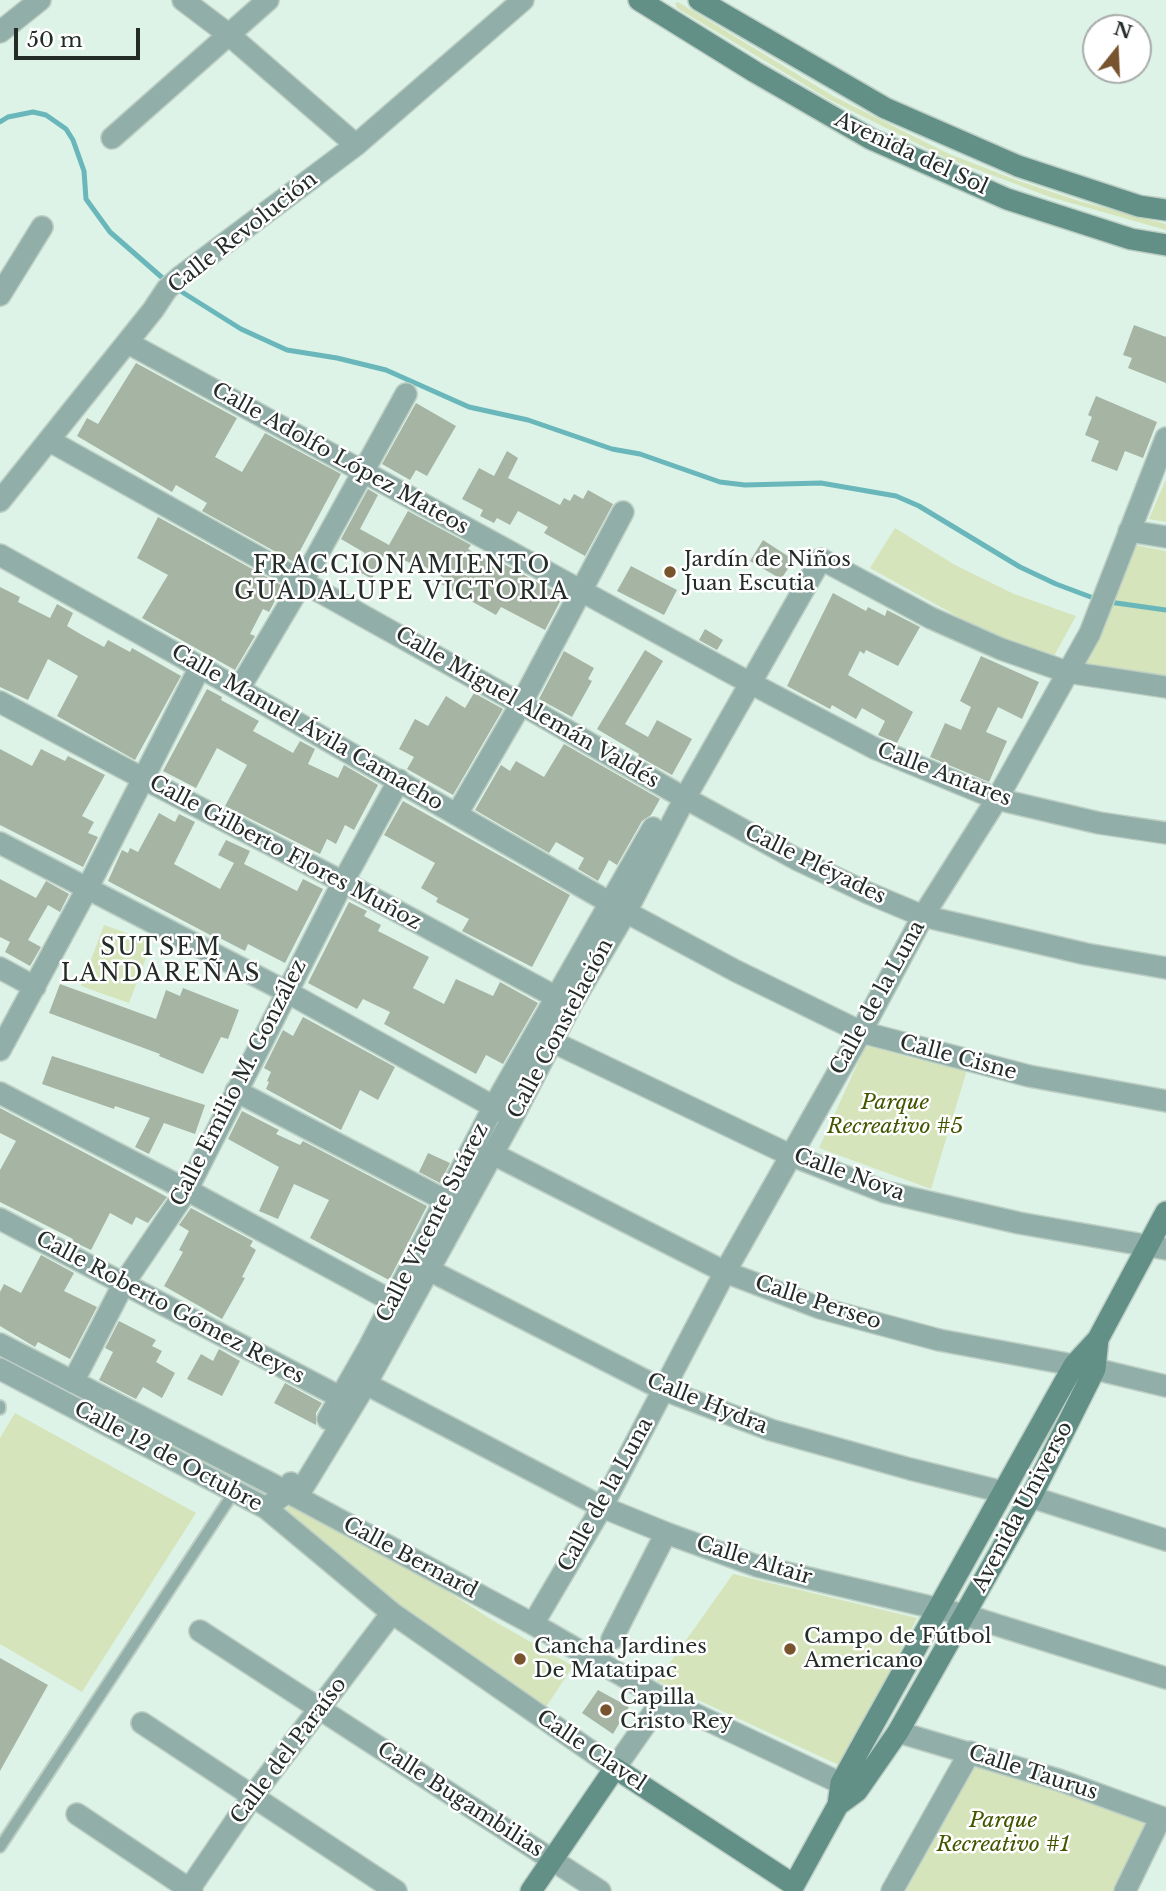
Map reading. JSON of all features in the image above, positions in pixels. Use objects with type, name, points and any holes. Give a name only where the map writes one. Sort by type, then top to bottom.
[{"type":"street","points":[[0,32],[40,0]]},
{"type":"street","points":[[183,0],[228,34],[356,145]]},
{"type":"street","points":[[112,138],[268,0]]},
{"type":"street","name":"Calle Revolución","points":[[0,501],[128,343],[166,289],[356,145],[523,0]]},
{"type":"street","name":"Avenida del Sol","points":[[639,0],[755,72],[871,139],[1007,199],[1131,239],[1166,245]]},
{"type":"street","name":"Avenida del Sol","points":[[699,0],[885,108],[1018,166],[1139,206],[1166,210]]},
{"type":"street","points":[[3,287],[41,227]]},
{"type":"street","name":"Calle Adolfo López Mateos","points":[[128,343],[743,679]]},
{"type":"street","points":[[239,689],[303,581],[406,394]]},
{"type":"street","name":"Calle de la Luna","points":[[533,1624],[602,1507],[726,1272],[923,916],[997,799],[1090,633],[1166,438]]},
{"type":"street","name":"Calle Miguel Alemán Valdés","points":[[50,441],[680,795]]},
{"type":"street","points":[[457,814],[521,704],[623,512]]},
{"type":"street","points":[[1129,531],[1166,537]]},
{"type":"street","name":"Calle Manuel Ávila Camacho","points":[[0,555],[619,907]]},
{"type":"street","name":"Calle Constelación","points":[[399,1305],[429,1270],[454,1205],[493,1154],[513,1117],[551,1041],[564,1001],[619,907],[743,679],[821,559],[931,618],[1001,649],[1067,672]]},
{"type":"street","points":[[0,1050],[87,890],[200,667]]},
{"type":"street","points":[[1067,672],[1166,687]]},
{"type":"street","name":"Calle Antares","points":[[743,679],[874,748],[997,799],[1099,823],[1166,833]]},
{"type":"street","name":"Calle Gilberto Flores Muñoz","points":[[0,702],[564,1001]]},
{"type":"street","name":"Calle Emilio M. González","points":[[73,1382],[124,1283],[187,1190],[343,882],[399,780]]},
{"type":"street","name":"Calle Pléyades","points":[[680,795],[799,860],[923,916],[1086,954],[1166,968]]},
{"type":"street","points":[[0,843],[287,992],[513,1117]]},
{"type":"street","name":"Calle Cisne","points":[[619,907],[736,971],[861,1032],[1029,1076],[1166,1101]]},
{"type":"street","points":[[0,968],[35,987]]},
{"type":"street","name":"Calle Vicente Suárez","points":[[266,1508],[292,1495],[454,1205],[494,1106],[564,1001]]},
{"type":"street","name":"Calle Nova","points":[[551,1041],[790,1155],[885,1192],[1019,1223],[1158,1247]]},
{"type":"street","points":[[236,1091],[454,1205]]},
{"type":"street","points":[[0,1093],[399,1305]]},
{"type":"street","name":"Calle Perseo","points":[[493,1154],[726,1272],[820,1308],[926,1337],[1096,1369],[1166,1386]]},
{"type":"street","name":"Avenida Universo","points":[[849,1787],[868,1734],[1074,1365],[1098,1339],[1158,1247],[1166,1212]]},
{"type":"street","name":"Calle Roberto Gómez Reyes","points":[[0,1219],[124,1283],[338,1409]]},
{"type":"street","name":"Calle Hydra","points":[[429,1270],[664,1390],[771,1430],[1003,1492]]},
{"type":"street","name":"Avenida Universo","points":[[792,1888],[849,1787],[893,1738],[1031,1497],[1096,1369],[1098,1339]]},
{"type":"street","name":"Calle 12 de Octubre","points":[[0,1344],[292,1495]]},
{"type":"street","points":[[338,1409],[366,1384],[374,1352]]},
{"type":"street","name":"Calle 12 de Octubre","points":[[0,1369],[266,1508],[392,1613]]},
{"type":"street","name":"Calle Altair","points":[[366,1384],[602,1507],[666,1533],[757,1566],[965,1615],[1166,1678]]},
{"type":"street","name":"Calle Bernard","points":[[292,1495],[533,1624],[663,1699]]},
{"type":"street","points":[[1031,1497],[1166,1540]]},
{"type":"street","points":[[612,1639],[666,1533]]},
{"type":"street","name":"Calle del Paraíso","points":[[189,1890],[252,1797],[392,1613]]},
{"type":"street","name":"Calle Clavel","points":[[392,1613],[792,1888]]},
{"type":"street","name":"Calle Bugambilias","points":[[200,1631],[600,1891]]},
{"type":"street","points":[[531,1891],[663,1699],[849,1787]]},
{"type":"street","points":[[142,1723],[396,1891]]},
{"type":"street","points":[[868,1734],[893,1738]]},
{"type":"street","name":"Calle Taurus","points":[[893,1738],[970,1752],[1059,1780],[1164,1818]]},
{"type":"street","points":[[892,1891],[970,1752]]},
{"type":"street","points":[[76,1814],[189,1890]]},
{"type":"street","points":[[1125,1891],[1164,1818]]},
{"type":"lane","points":[[0,1847],[234,1492]]},
{"type":"green space","points":[[678,2],[833,96],[947,153],[1079,201],[1166,224],[1166,230],[1050,197],[944,157],[830,100],[677,8],[675,3]]},
{"type":"green space","points":[[1166,479],[1166,522],[1149,519]]},
{"type":"green space","points":[[895,528],[955,565],[1014,594],[1076,616],[1054,656],[984,631],[870,568]]},
{"type":"green space","points":[[1135,545],[1166,551],[1166,676],[1084,664]]},
{"type":"green space","points":[[104,925],[152,942],[129,1003],[81,986]]},
{"type":"green space","name":"Parque Recreativo #5","points":[[866,1045],[967,1070],[931,1189],[819,1148]]},
{"type":"green space","points":[[15,1413],[196,1513],[82,1692],[0,1644],[0,1438]]},
{"type":"green space","points":[[294,1500],[573,1666],[546,1707],[385,1596],[286,1509]]},
{"type":"green space","name":"Campo de Fútbol Americano","points":[[733,1574],[917,1618],[841,1766],[657,1681]]},
{"type":"green space","name":"Parque Recreativo #1","points":[[976,1761],[1146,1824],[1115,1891],[906,1891]]},
{"type":"building","points":[[1134,325],[1166,337],[1166,383],[1128,368],[1132,358],[1123,355]]},
{"type":"building","points":[[136,363],[237,418],[215,457],[242,472],[265,433],[341,474],[294,562],[202,511],[207,503],[176,485],[172,492],[77,436],[87,418],[98,424]]},
{"type":"building","points":[[1096,396],[1157,422],[1143,458],[1125,451],[1117,471],[1091,461],[1099,441],[1085,435],[1092,417],[1088,415]]},
{"type":"building","points":[[416,403],[456,426],[427,476],[416,470],[410,480],[382,464]]},
{"type":"building","points":[[507,451],[518,458],[508,478],[560,505],[564,498],[570,501],[574,494],[583,499],[588,490],[613,504],[585,556],[544,533],[548,527],[518,511],[510,525],[497,518],[494,523],[480,516],[483,510],[462,499],[479,468],[494,476]]},
{"type":"building","points":[[368,489],[378,495],[360,529],[389,545],[408,511],[471,545],[468,549],[499,567],[502,563],[563,596],[545,630],[501,607],[496,615],[441,584],[444,578],[422,565],[420,568],[386,551],[372,579],[356,570],[365,553],[341,539]]},
{"type":"building","points":[[158,517],[283,586],[269,612],[263,609],[250,634],[255,636],[235,670],[142,618],[168,575],[137,558]]},
{"type":"building","points":[[763,540],[794,560],[781,579],[750,561]]},
{"type":"building","points":[[631,566],[677,590],[664,615],[617,591]]},
{"type":"building","points":[[0,587],[20,597],[18,602],[50,618],[57,604],[73,613],[67,626],[82,635],[104,647],[108,640],[130,652],[132,648],[181,676],[135,760],[57,716],[78,676],[48,659],[28,700],[0,687]]},
{"type":"building","points":[[833,593],[866,611],[868,607],[885,616],[887,610],[920,627],[898,666],[866,650],[864,654],[860,651],[848,675],[913,712],[897,743],[878,735],[885,721],[862,708],[856,719],[832,705],[830,709],[787,686]]},
{"type":"building","points":[[705,629],[723,640],[717,650],[699,640]]},
{"type":"building","points":[[645,650],[663,661],[625,724],[648,737],[657,720],[692,739],[672,775],[597,729]]},
{"type":"building","points":[[564,651],[594,668],[588,679],[592,681],[572,717],[539,699]]},
{"type":"building","points":[[981,656],[1039,682],[1022,719],[998,707],[986,732],[1007,741],[989,782],[930,757],[945,723],[961,730],[971,707],[960,701]]},
{"type":"building","points":[[207,689],[259,721],[253,731],[293,753],[300,741],[315,749],[308,764],[338,778],[344,765],[378,785],[354,830],[345,825],[336,844],[327,839],[320,854],[225,806],[247,765],[217,748],[196,788],[163,771]]},
{"type":"building","points":[[474,693],[503,709],[453,795],[407,769],[414,757],[399,749],[415,719],[428,726],[446,696],[465,708]]},
{"type":"building","points":[[564,744],[660,799],[651,815],[642,821],[617,865],[609,860],[598,881],[578,869],[584,858],[556,842],[549,853],[475,810],[501,765],[510,771],[516,761],[544,777]]},
{"type":"building","points":[[0,749],[32,766],[41,749],[65,761],[68,756],[105,775],[82,816],[94,822],[88,833],[98,837],[83,867],[0,825]]},
{"type":"building","points":[[403,801],[570,895],[532,967],[462,931],[469,919],[436,902],[438,898],[421,888],[435,863],[384,835]]},
{"type":"building","points":[[159,813],[175,822],[179,814],[195,822],[174,864],[220,889],[234,863],[218,855],[226,840],[250,851],[244,864],[297,891],[303,879],[323,889],[285,963],[248,944],[245,951],[214,937],[108,881],[122,850],[128,853],[130,848],[138,852]]},
{"type":"building","points":[[0,879],[36,898],[46,881],[69,894],[60,912],[48,905],[28,940],[41,947],[30,966],[5,952],[10,942],[0,937]]},
{"type":"building","points":[[349,902],[367,911],[364,916],[381,925],[378,931],[429,957],[413,988],[444,1004],[456,979],[493,996],[500,982],[538,1003],[503,1064],[486,1055],[476,1074],[384,1024],[390,1012],[363,999],[357,1009],[308,983]]},
{"type":"building","points":[[60,984],[156,1019],[166,990],[180,996],[183,988],[239,1010],[228,1039],[221,1037],[203,1074],[159,1056],[160,1054],[49,1013]]},
{"type":"building","points":[[303,1017],[395,1067],[378,1100],[360,1090],[341,1130],[266,1089],[271,1072],[264,1068],[283,1030],[293,1036]]},
{"type":"building","points":[[52,1056],[205,1105],[195,1134],[164,1123],[149,1154],[135,1147],[150,1118],[115,1106],[114,1109],[42,1084]]},
{"type":"building","points":[[0,1108],[167,1197],[148,1223],[136,1217],[132,1225],[110,1213],[91,1250],[72,1241],[73,1239],[0,1202],[0,1170],[16,1141],[0,1133]]},
{"type":"building","points":[[242,1111],[279,1130],[276,1134],[300,1145],[303,1141],[427,1206],[389,1280],[310,1238],[329,1200],[294,1184],[278,1219],[259,1211],[279,1167],[228,1139]]},
{"type":"building","points":[[428,1153],[450,1163],[440,1183],[419,1172]]},
{"type":"building","points":[[191,1208],[253,1241],[250,1246],[256,1250],[242,1277],[245,1278],[222,1319],[164,1286],[183,1252],[179,1250],[189,1231],[179,1225]]},
{"type":"building","points":[[41,1255],[74,1273],[64,1291],[97,1307],[70,1359],[38,1342],[35,1347],[0,1326],[0,1292],[4,1284],[21,1293]]},
{"type":"building","points":[[119,1321],[156,1340],[152,1346],[162,1351],[156,1362],[175,1373],[162,1398],[143,1387],[136,1399],[99,1380],[113,1352],[105,1348]]},
{"type":"building","points":[[219,1349],[240,1361],[222,1396],[187,1379],[201,1354],[213,1361]]},
{"type":"building","points":[[285,1383],[322,1403],[316,1413],[316,1425],[274,1403]]},
{"type":"building","points":[[0,1658],[48,1685],[0,1771]]},
{"type":"building","name":"Capilla Cristo Rey","points":[[598,1690],[629,1707],[613,1734],[582,1713]]},
{"type":"waterway","points":[[0,122],[8,117],[33,112],[46,115],[66,129],[73,140],[84,171],[86,199],[110,232],[166,281]]},
{"type":"waterway","points":[[174,287],[241,329],[287,350],[386,370],[469,407],[528,420],[720,482],[745,485],[821,483],[896,496],[919,506],[1020,567],[1096,599]]},
{"type":"waterway","points":[[1109,602],[1166,610]]},
{"type":"place","name":"Jardín de Niños Juan Escutia","points":[[670,572]]},
{"type":"place","name":"Campo de Fútbol Americano","points":[[790,1649]]},
{"type":"place","name":"Cancha Jardines De Matatipac","points":[[520,1659]]},
{"type":"place","name":"Capilla Cristo Rey","points":[[606,1710]]},
{"type":"district","name":"FRACCIONAMIENTO GUADALUPE VICTORIA","points":[[402,580]]},
{"type":"district","name":"SUTSEM LANDAREÑAS","points":[[161,962]]}]
